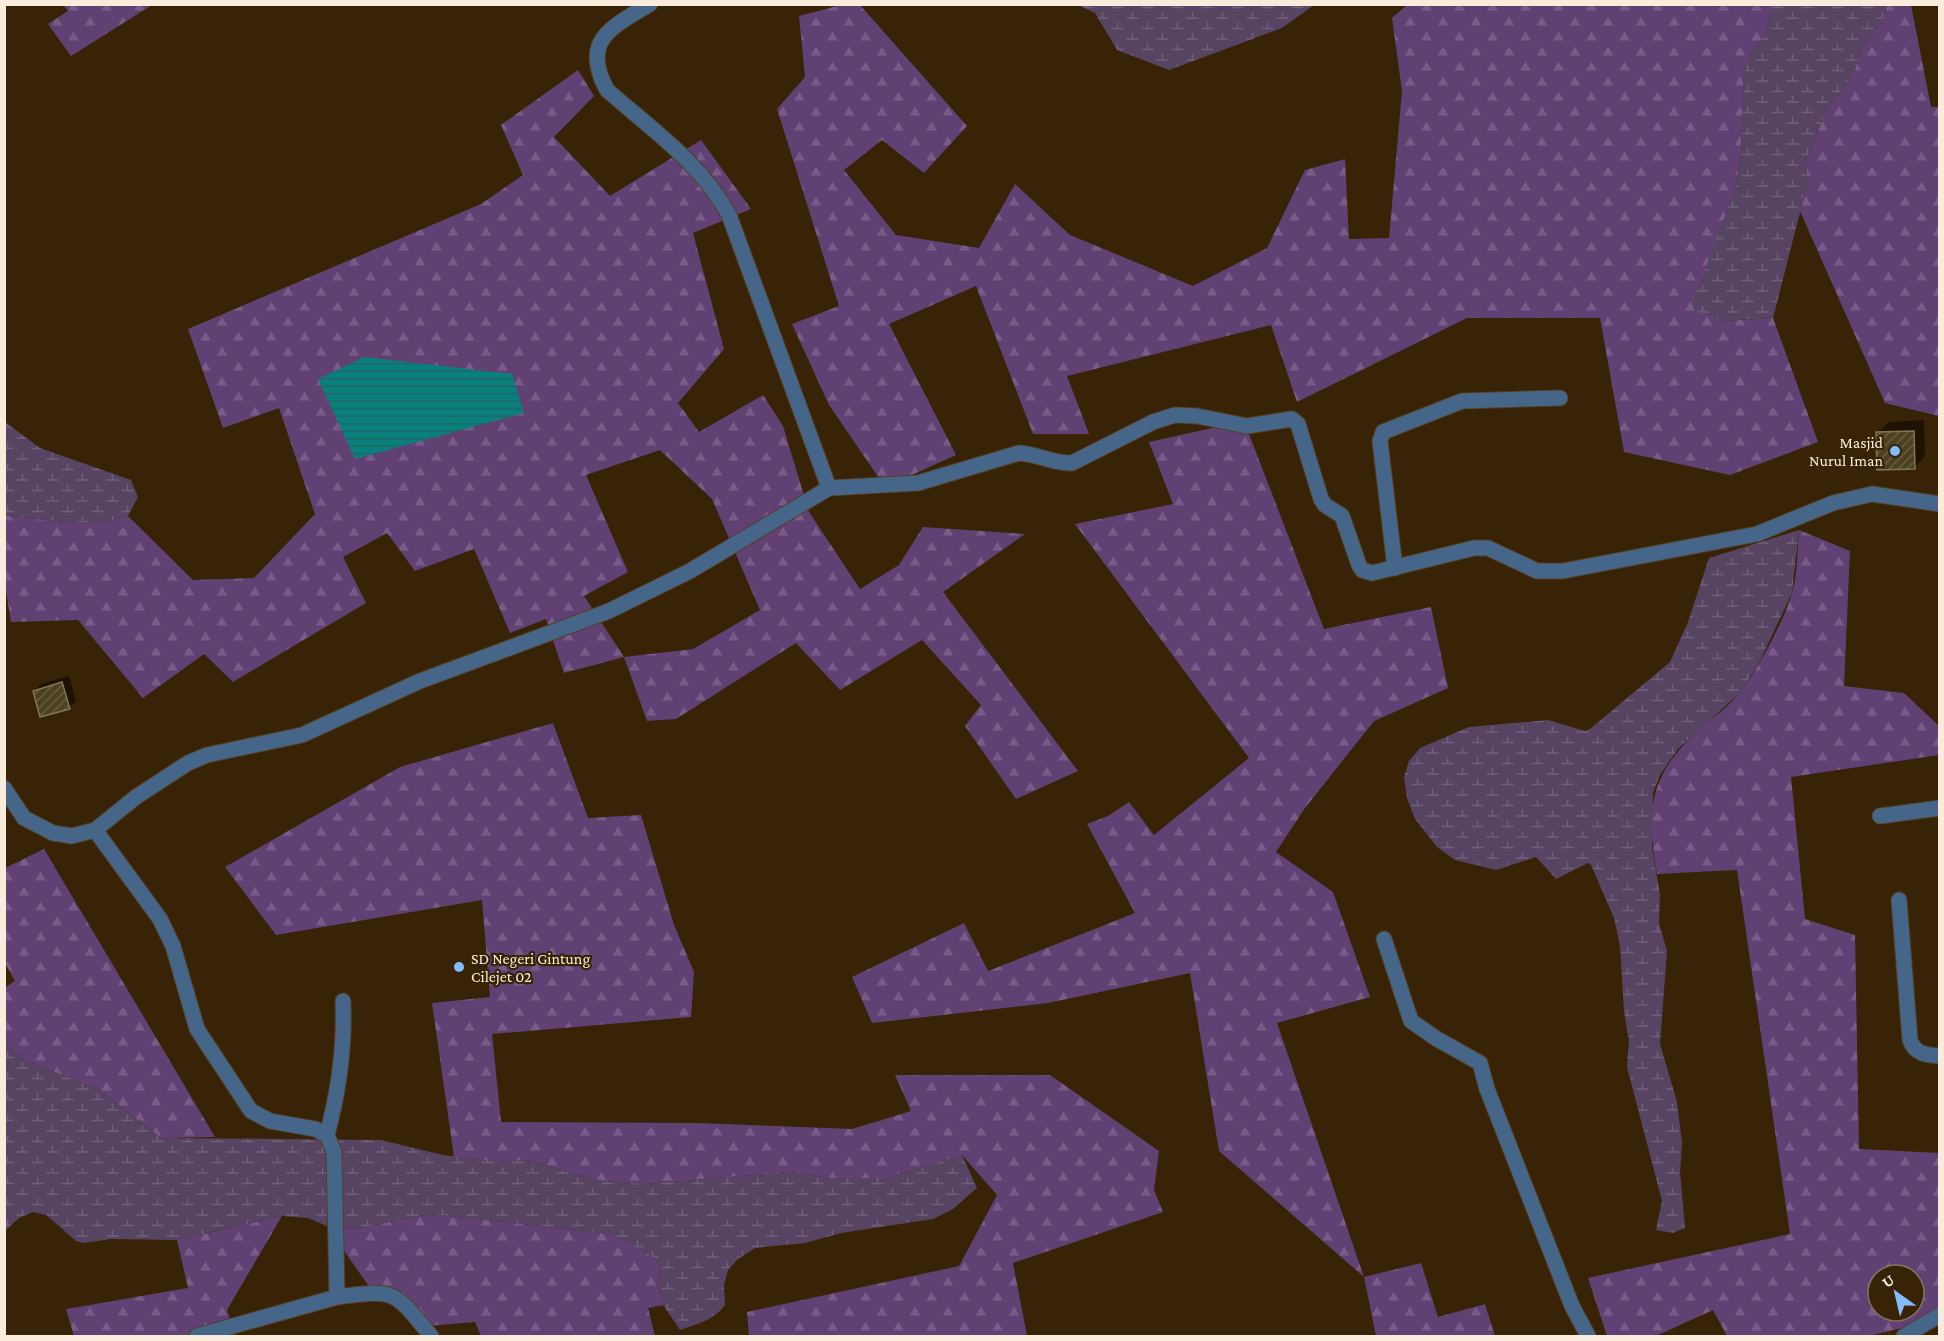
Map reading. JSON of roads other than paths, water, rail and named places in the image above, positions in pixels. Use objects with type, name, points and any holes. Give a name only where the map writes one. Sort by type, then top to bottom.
[{"type":"street","points":[[650,4],[609,29],[601,38],[597,62],[600,76],[607,90],[700,171],[715,190],[729,215],[830,488]]},
{"type":"street","points":[[1395,568],[1380,441],[1383,432],[1462,401],[1560,398]]},
{"type":"street","points":[[4,788],[24,818],[53,833],[72,836],[95,830],[135,797],[188,762],[207,755],[302,735],[420,681],[609,611],[690,571],[830,488],[918,483],[1019,453],[1035,454],[1062,464],[1072,463],[1153,422],[1175,415],[1197,416],[1247,426],[1292,419],[1298,424],[1321,499],[1342,516],[1359,565],[1362,570],[1372,573],[1474,548],[1488,548],[1537,571],[1563,571],[1757,534],[1833,503],[1872,494],[1940,504]]},
{"type":"street","points":[[1881,816],[1940,808]]},
{"type":"street","points":[[95,830],[160,919],[173,946],[197,1029],[251,1111],[270,1121],[315,1129],[327,1135]]},
{"type":"street","points":[[1899,900],[1910,1040],[1913,1048],[1921,1054],[1940,1056]]},
{"type":"street","points":[[1384,939],[1411,1022],[1437,1040],[1480,1063],[1572,1306],[1588,1336]]},
{"type":"street","points":[[338,1297],[334,1152],[327,1135],[339,1091],[345,1034],[343,1001]]},
{"type":"street","points":[[197,1336],[338,1297],[378,1292],[401,1299],[431,1336]]},
{"type":"street","points":[[1904,1336],[1940,1315]]},
{"type":"water","points":[[364,357],[512,374],[524,413],[355,459],[318,379]]},
{"type":"place","name":"Masjid Nurul Iman","points":[[1895,451]]},
{"type":"place","name":"SD Negeri Gintung Cilejet 02","points":[[459,967]]}]
